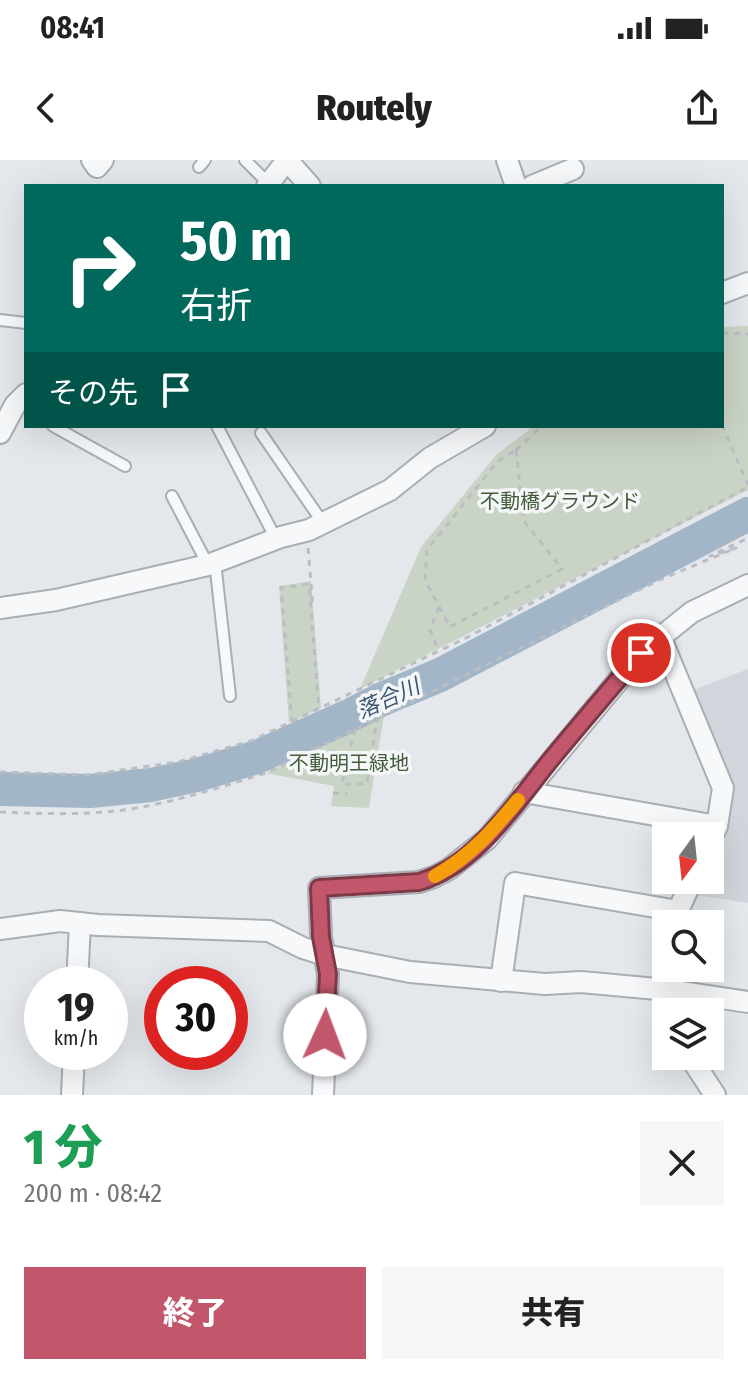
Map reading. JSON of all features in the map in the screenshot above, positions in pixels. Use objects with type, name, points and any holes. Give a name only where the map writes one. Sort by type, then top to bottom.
[{"type":"street","points":[[92,160],[97,167],[103,160]]},
{"type":"street","points":[[269,184],[287,160],[308,184]]},
{"type":"street","points":[[507,160],[515,184]]},
{"type":"street","points":[[537,184],[573,169]]},
{"type":"street","points":[[724,292],[748,283]]},
{"type":"street","points":[[2,427],[22,403]]},
{"type":"street","points":[[0,608],[56,600],[212,563],[315,527],[390,490],[430,458],[478,428]]},
{"type":"street","points":[[323,1095],[328,974],[321,937],[319,888],[419,882],[449,869],[487,839],[641,653],[692,612],[748,585]]},
{"type":"street","points":[[660,636],[723,788],[716,822]]},
{"type":"street","points":[[524,792],[663,822]]},
{"type":"street","points":[[501,981],[515,883],[652,913]]},
{"type":"street","points":[[0,929],[60,921],[269,931],[325,955],[410,972],[545,984],[581,982],[670,990],[748,1002]]},
{"type":"street","points":[[78,966],[80,923]]},
{"type":"street","points":[[670,982],[674,998]]},
{"type":"street","points":[[72,1095],[73,1070]]},
{"type":"street","points":[[699,1070],[715,1095]]},
{"type":"lane","points":[[245,160],[267,184]]},
{"type":"lane","points":[[0,320],[24,323]]},
{"type":"lane","points":[[57,428],[125,466]]},
{"type":"lane","points":[[218,428],[276,539]]},
{"type":"lane","points":[[261,433],[315,527]]},
{"type":"lane","points":[[172,496],[212,563],[230,696]]},
{"type":"path","points":[[724,333],[748,334]]},
{"type":"path","points":[[516,450],[524,521],[562,569],[450,627],[425,580],[427,550],[497,462],[516,450],[540,428]]},
{"type":"path","points":[[0,772],[87,775],[178,762],[251,741],[292,722],[439,651],[748,486],[723,428]]},
{"type":"path","points":[[315,527],[320,708]]},
{"type":"path","points":[[0,812],[56,814],[146,807],[266,773],[657,581],[736,548],[710,556],[748,538]]},
{"type":"path","points":[[292,722],[281,588],[309,584],[320,708]]},
{"type":"path","points":[[439,607],[430,630],[439,651]]},
{"type":"path","points":[[355,729],[342,784],[367,784],[377,719]]},
{"type":"path","points":[[333,793],[347,794]]},
{"type":"shaded area","points":[[748,669],[748,903],[690,894],[724,894],[725,821],[691,691]]},
{"type":"green space","name":"不動橋グラウンド","points":[[748,326],[748,490],[360,689],[421,547],[497,454],[531,428],[724,428],[724,327]]},
{"type":"green space","points":[[311,581],[321,708],[289,723],[279,586]]},
{"type":"green space","name":"不動明王緑地","points":[[384,715],[369,808],[331,806],[334,786],[266,773]]},
{"type":"waterway","name":"落合川","points":[[0,789],[90,791],[151,785],[257,757],[440,675],[748,514]]},
{"type":"slow traffic","points":[[435,876],[449,869],[487,839],[518,800]]},
{"type":"route","points":[[325,1035],[328,974],[321,937],[319,888],[419,882],[449,869],[487,839],[641,653]]}]
